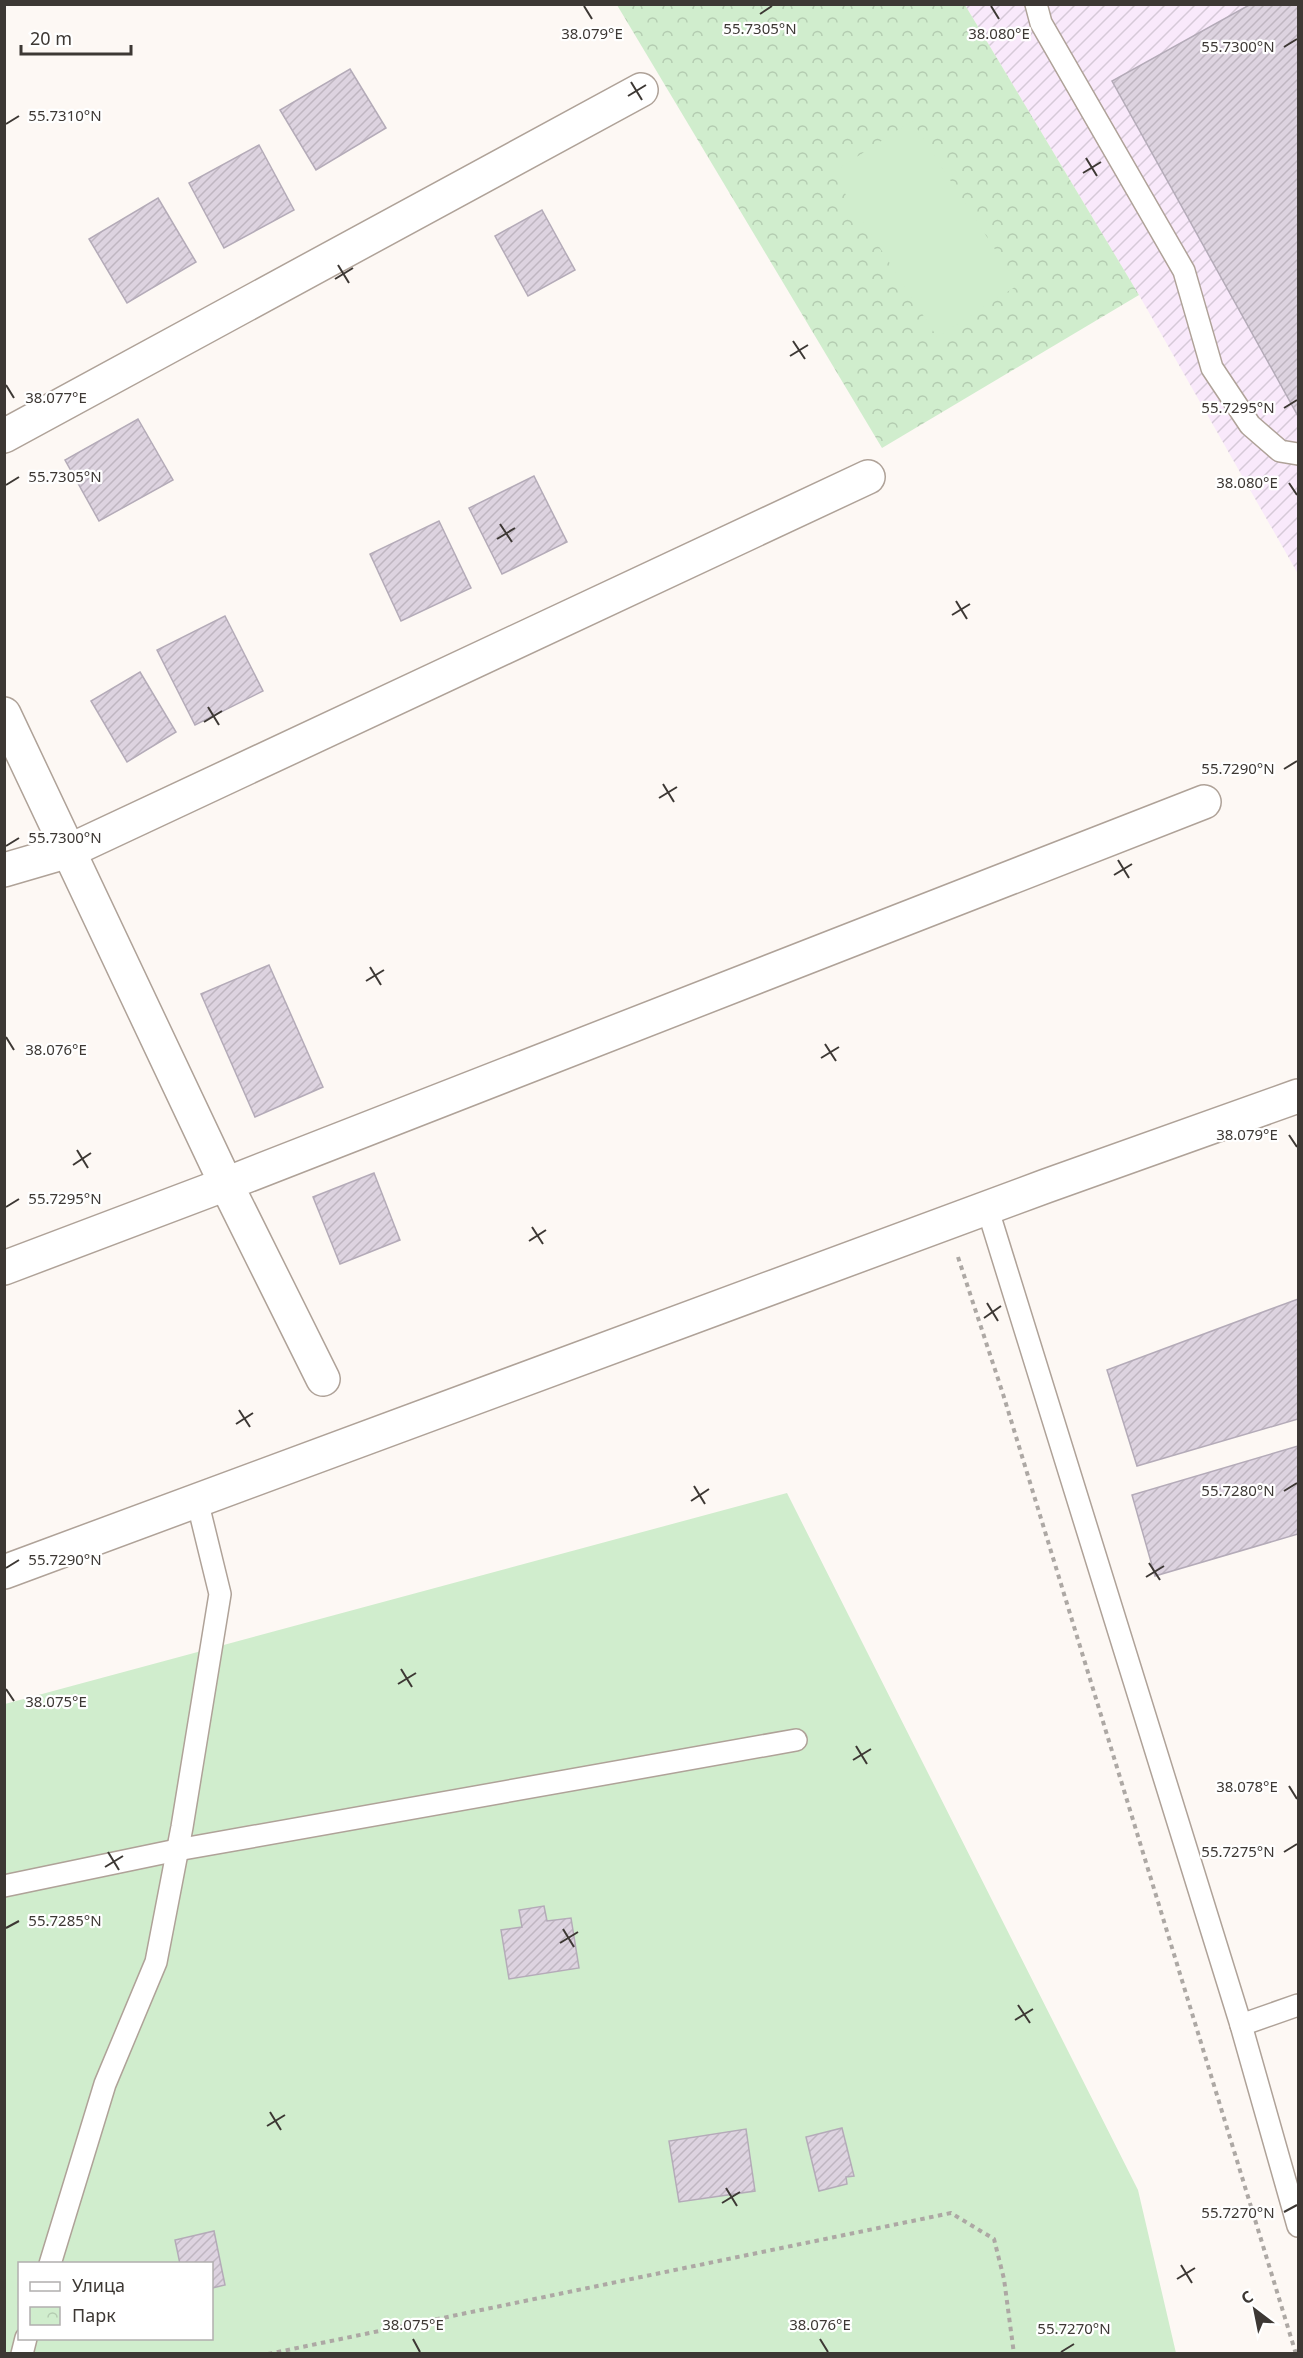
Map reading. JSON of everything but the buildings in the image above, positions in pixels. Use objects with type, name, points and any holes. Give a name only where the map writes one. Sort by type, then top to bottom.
[{"type":"street","points":[[4,436],[641,90]]},
{"type":"street","points":[[4,870],[69,850],[868,477]]},
{"type":"street","points":[[4,714],[226,1184],[323,1379]]},
{"type":"street","points":[[4,1268],[226,1184],[1204,802]]},
{"type":"street","points":[[4,1572],[987,1207],[1299,1095]]},
{"type":"lane","points":[[1036,4],[1041,23],[1184,271],[1212,368],[1250,425],[1280,451],[1299,454]]},
{"type":"lane","points":[[987,1207],[1241,2025],[1299,2226]]},
{"type":"lane","points":[[51,2262],[105,2084],[156,1962],[220,1594],[197,1500]]},
{"type":"lane","points":[[4,1886],[177,1850],[796,1740]]},
{"type":"lane","points":[[1241,2025],[1299,2005]]},
{"type":"path","points":[[947,1222],[1004,1394],[1296,2354]]},
{"type":"path","points":[[268,2354],[951,2213],[994,2239],[1004,2279],[1014,2354]]},
{"type":"shaded area","points":[[965,5],[1298,5],[1298,574],[1139,295]]},
{"type":"green space","points":[[617,5],[965,5],[1139,295],[882,448]]},
{"type":"green space","points":[[912,121],[1018,285],[937,337],[832,173]]},
{"type":"green space","points":[[787,1493],[1138,2190],[1176,2353],[5,2354],[5,1704]]}]
